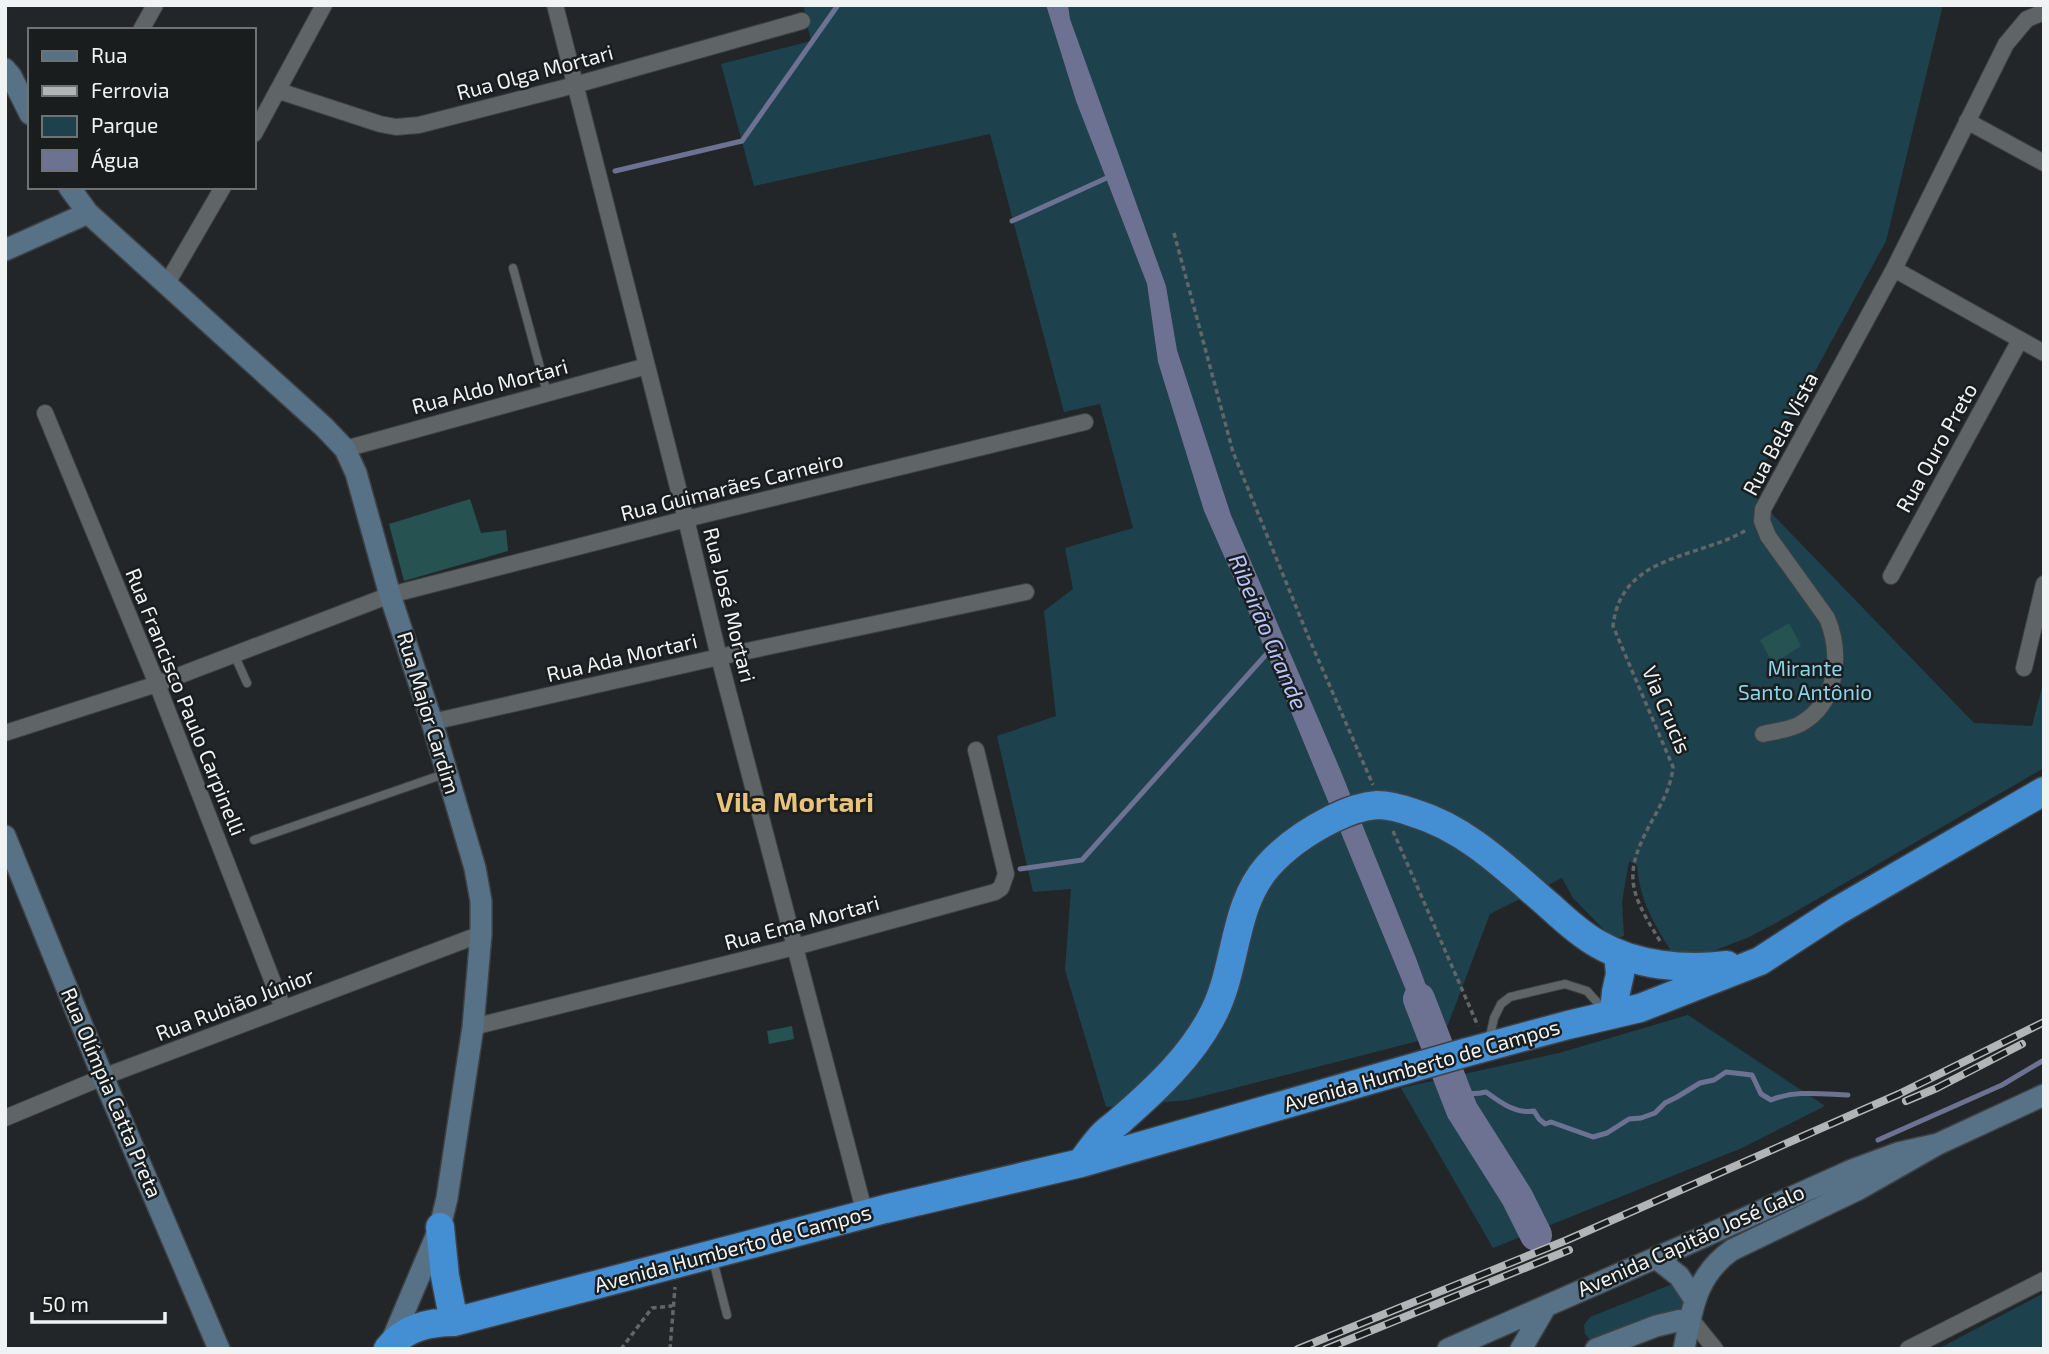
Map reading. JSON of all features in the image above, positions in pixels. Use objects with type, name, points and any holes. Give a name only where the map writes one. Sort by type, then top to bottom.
[{"type":"highway","name":"Avenida Humberto de Campos","points":[[389,1347],[408,1332],[433,1322],[454,1322],[864,1214],[1081,1163],[1475,1050],[1640,1007],[1760,961],[1837,911],[2044,791]]},
{"type":"highway","name":"Avenida Humberto de Campos","points":[[1081,1163],[1104,1134],[1182,1060],[1211,1018],[1226,982],[1249,893],[1266,868],[1288,845],[1325,822],[1350,811],[1380,804],[1427,817],[1463,835],[1596,943],[1618,954],[1652,964],[1702,968],[1760,961]]},
{"type":"highway","points":[[1611,1014],[1620,974],[1618,954]]},
{"type":"highway","points":[[440,1227],[454,1322]]},
{"type":"street","points":[[142,28],[155,5]]},
{"type":"street","points":[[256,131],[324,5]]},
{"type":"street","name":"Rua José Mortari","points":[[555,5],[719,657],[864,1214]]},
{"type":"street","name":"Rua Bela Vista","points":[[1763,734],[1798,726],[1815,714],[1827,695],[1835,673],[1836,651],[1833,632],[1827,618],[1768,536],[1762,521],[1763,509],[1894,270],[2006,44],[2027,19],[2044,12]]},
{"type":"street","name":"Rua Olga Mortari","points":[[279,91],[380,124],[396,127],[419,125],[575,85],[802,21]]},
{"type":"street","points":[[5,69],[28,110]]},
{"type":"street","points":[[1967,121],[2044,163]]},
{"type":"street","name":"Rua Major Cardim","points":[[70,189],[88,213],[345,449],[356,474],[390,595],[432,722],[479,885],[481,934],[473,1027],[453,1167],[440,1227],[389,1347]]},
{"type":"street","points":[[166,285],[222,189]]},
{"type":"street","points":[[5,250],[88,213]]},
{"type":"street","points":[[1894,270],[2044,353]]},
{"type":"street","name":"Rua Ouro Preto","points":[[1891,576],[2020,340]]},
{"type":"street","name":"Rua Aldo Mortari","points":[[345,449],[647,366]]},
{"type":"street","name":"Rua Francisco Paulo Carpinelli","points":[[46,413],[157,684],[283,1008]]},
{"type":"street","name":"Rua Guimarães Carneiro","points":[[5,733],[157,684],[390,595],[686,519],[1085,422]]},
{"type":"street","points":[[2024,668],[2044,584]]},
{"type":"street","name":"Rua Ada Mortari","points":[[432,722],[719,657],[1026,592]]},
{"type":"street","name":"Rua Ema Mortari","points":[[473,1027],[795,947],[995,892],[1001,888],[1006,874],[976,750]]},
{"type":"street","name":"Rua Olímpia Catta Preta","points":[[5,836],[103,1077],[219,1349]]},
{"type":"street","name":"Rua Rubião Júnior","points":[[5,1118],[103,1077],[481,934]]},
{"type":"street","name":"Avenida Capitão José Galo","points":[[1685,1345],[1693,1309],[1707,1273],[1717,1260],[1732,1250],[1859,1189],[1938,1144],[2044,1095]]},
{"type":"street","name":"Avenida Capitão José Galo","points":[[1448,1349],[1852,1170],[1898,1153],[1938,1144]]},
{"type":"street","points":[[1656,1258],[1679,1276],[1714,1348]]},
{"type":"street","points":[[1908,1349],[2044,1280]]},
{"type":"street","points":[[1521,1349],[1546,1306]]},
{"type":"street","points":[[1596,1349],[1693,1309]]},
{"type":"street","points":[[1656,1326],[1685,1345]]},
{"type":"lane","points":[[513,268],[547,393]]},
{"type":"lane","points":[[234,654],[247,684]]},
{"type":"lane","points":[[254,840],[447,773]]},
{"type":"lane","points":[[1475,1050],[1501,1004],[1510,997],[1565,984],[1587,992],[1611,1014]]},
{"type":"lane","points":[[711,1253],[727,1315]]},
{"type":"path","points":[[1174,233],[1233,452],[1380,804],[1475,1050]]},
{"type":"path","name":"Via Crucis","points":[[1662,946],[1640,908],[1633,873],[1639,844],[1672,781],[1673,767],[1613,625],[1614,612],[1632,583],[1657,563],[1741,534]]},
{"type":"path","points":[[670,1349],[677,1264]]},
{"type":"path","points":[[621,1349],[652,1308],[673,1306]]},
{"type":"green space","points":[[803,5],[1046,5],[1076,101],[1147,284],[1158,362],[1204,511],[1268,656],[1426,1039],[1188,1100],[1106,1107],[1065,970],[1071,889],[1033,892],[997,736],[1056,716],[1044,611],[1073,589],[1065,548],[1133,528],[1100,404],[1064,412],[990,134],[754,186],[721,64],[811,41]]},
{"type":"green space","name":"Mirante Santo Antônio","points":[[1068,5],[1943,5],[1886,241],[1750,491],[1974,723],[2032,726],[2044,680],[2044,768],[1776,923],[1747,938],[1679,964],[1646,905],[1637,865],[1629,861],[1622,902],[1624,936],[1613,939],[1573,898],[1562,878],[1490,914],[1444,1035],[1340,769],[1231,515],[1177,350],[1166,286],[1069,19]]},
{"type":"green space","points":[[1688,1015],[1825,1106],[1742,1148],[1493,1248],[1401,1088],[1559,1053]]},
{"type":"green space","points":[[1670,1285],[1681,1287],[1685,1299],[1682,1312],[1591,1341],[1585,1334],[1584,1325],[1590,1317]]},
{"type":"green space","points":[[2044,1293],[2044,1349],[1938,1349]]},
{"type":"water","points":[[1046,5],[1068,5],[1070,19],[1166,286],[1177,350],[1231,515],[1340,769],[1444,1035],[1426,1039],[1268,656],[1204,511],[1158,362],[1147,284],[1076,101]]},
{"type":"building","points":[[470,499],[481,533],[506,530],[508,551],[404,581],[389,524]]},
{"type":"building","points":[[1789,623],[1801,646],[1773,664],[1760,640]]},
{"type":"building","points":[[792,1026],[794,1039],[769,1044],[767,1031]]},
{"type":"waterway","points":[[615,171],[742,141],[838,5]]},
{"type":"waterway","points":[[1012,221],[1111,176]]},
{"type":"waterway","points":[[1020,869],[1082,860],[1271,649]]},
{"type":"waterway","name":"Ribeirão Grande","points":[[1419,999],[1462,1110],[1517,1197],[1536,1235]]},
{"type":"waterway","points":[[1878,1140],[2002,1085],[2044,1060]]},
{"type":"waterway","points":[[1454,1087],[1469,1093],[1486,1092],[1515,1109],[1534,1111],[1545,1124],[1551,1122],[1593,1137],[1607,1133],[1629,1119],[1655,1113],[1665,1103],[1726,1072],[1752,1075],[1761,1094],[1771,1100],[1799,1094],[1848,1095]]},
{"type":"railway","points":[[1298,1349],[1567,1240],[1899,1094],[2044,1022]]},
{"type":"railway","points":[[1906,1101],[2022,1044]]},
{"type":"railway","points":[[1326,1349],[1569,1250]]},
{"type":"district","name":"Vila Mortari","points":[[795,802]]}]
